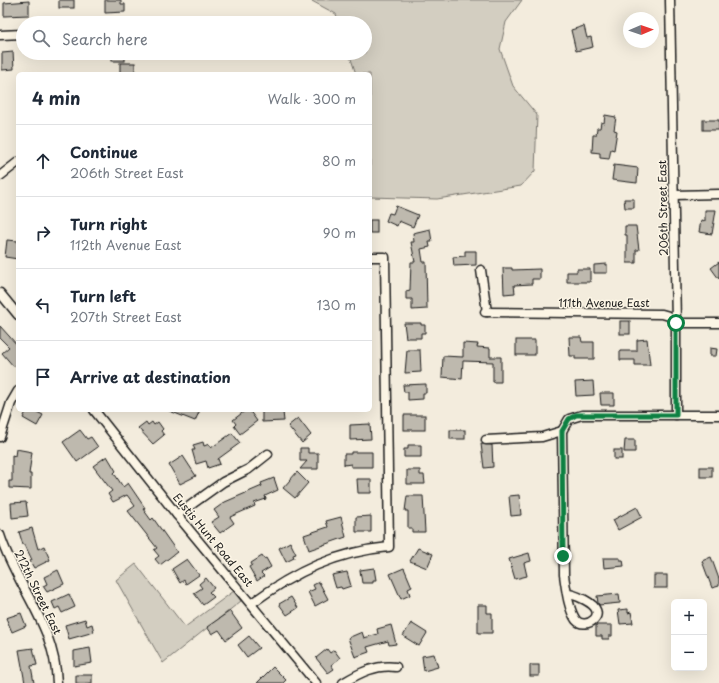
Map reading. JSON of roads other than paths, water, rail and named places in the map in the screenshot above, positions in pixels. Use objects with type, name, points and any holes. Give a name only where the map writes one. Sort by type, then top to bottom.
[{"type":"street","name":"206th Street East","points":[[670,0],[676,323],[676,415]]},
{"type":"street","points":[[0,35],[16,34]]},
{"type":"street","points":[[0,176],[16,164]]},
{"type":"street","points":[[674,195],[719,194]]},
{"type":"street","points":[[252,603],[277,585],[316,564],[362,550],[389,547],[384,257],[372,258]]},
{"type":"street","name":"111th Avenue East","points":[[481,270],[486,312],[662,314],[669,316],[676,323],[719,323]]},
{"type":"street","points":[[0,293],[16,313]]},
{"type":"street","points":[[0,437],[16,395]]},
{"type":"street","name":"Eustis Hunt Road East","points":[[96,412],[177,515],[252,603],[316,683]]},
{"type":"street","points":[[567,594],[563,556],[564,427],[569,419],[576,415],[719,416]]},
{"type":"street","points":[[486,440],[542,437],[564,427]]},
{"type":"street","points":[[177,515],[223,482],[249,469],[268,454]]},
{"type":"street","name":"212th Street East","points":[[0,535],[11,560],[46,628],[55,660],[57,683]]},
{"type":"street","points":[[343,683],[370,670],[387,666],[396,667]]}]
